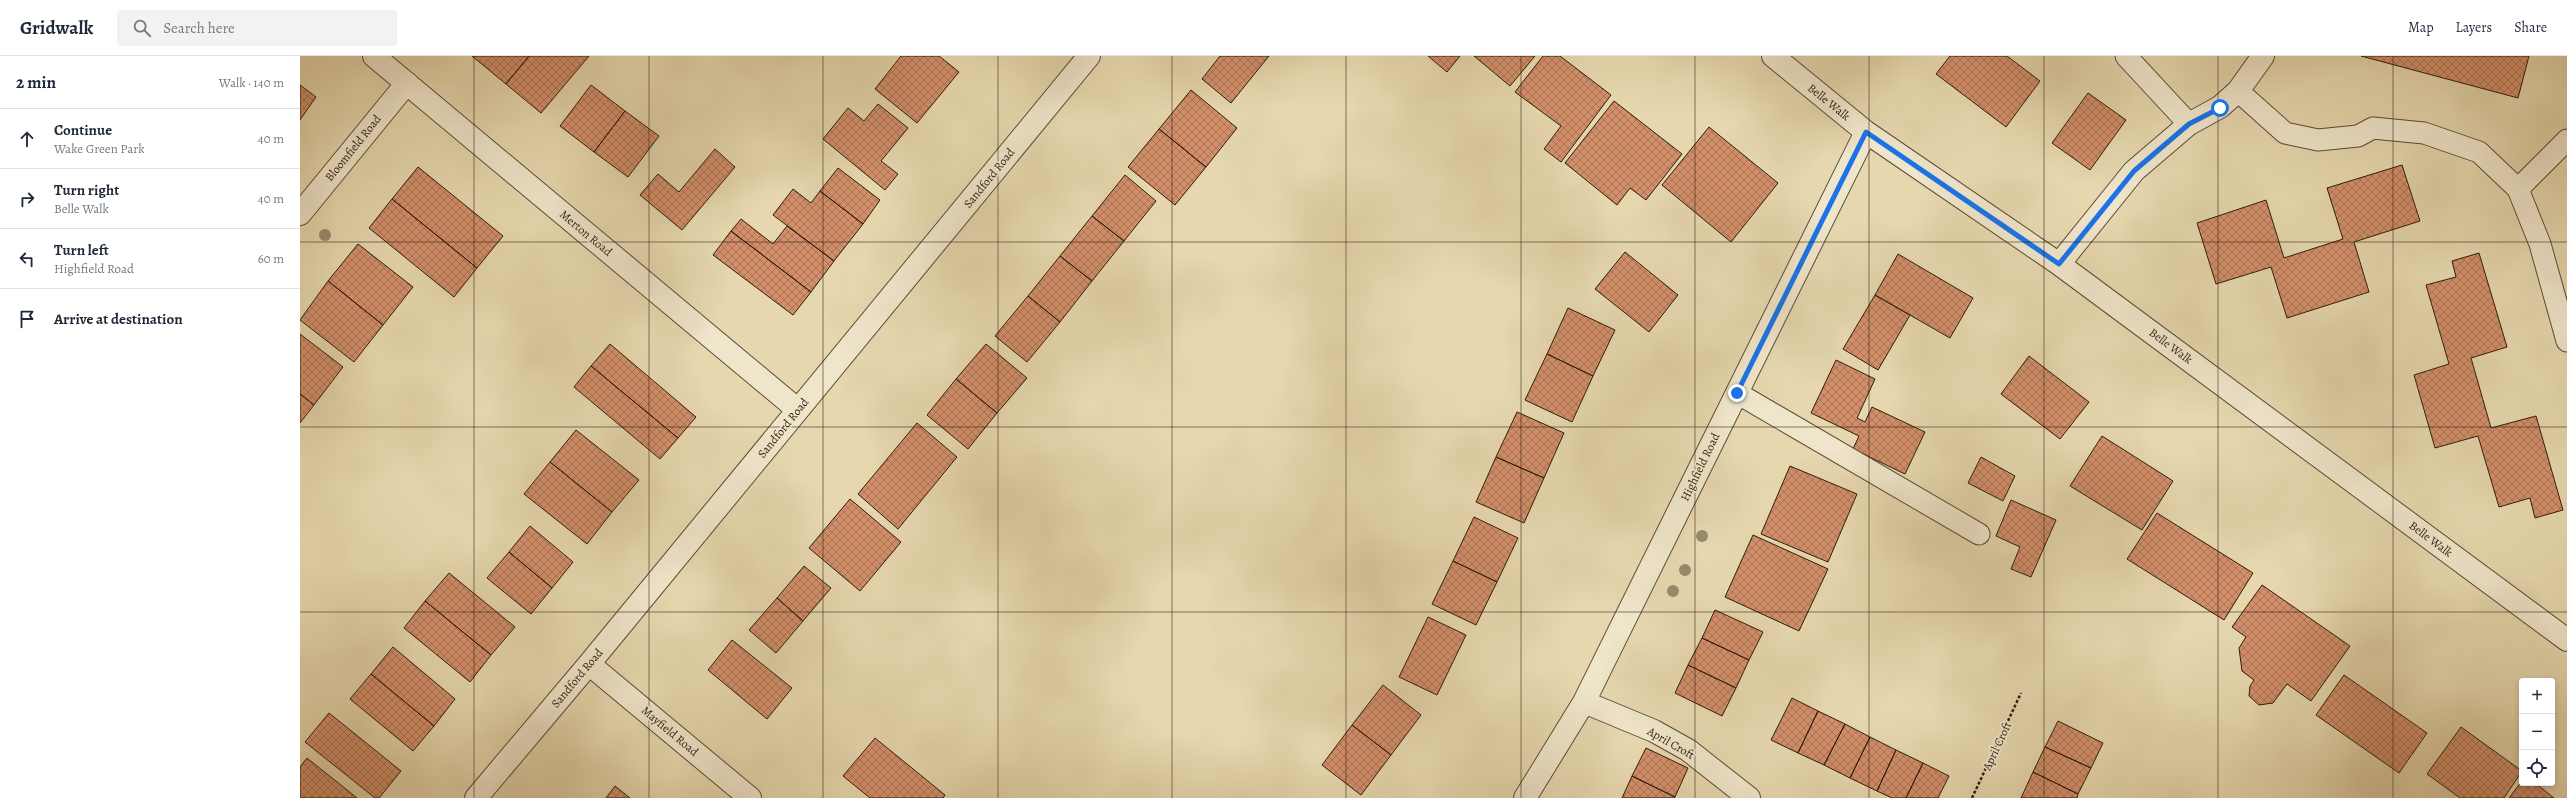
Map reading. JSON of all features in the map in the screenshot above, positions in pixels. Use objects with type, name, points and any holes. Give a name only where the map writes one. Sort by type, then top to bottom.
[{"type":"street","name":"Merton Road","points":[[374,56],[798,410]]},
{"type":"street","name":"Sandford Road","points":[[476,798],[589,664],[1089,56]]},
{"type":"street","name":"Belle Walk","points":[[1773,56],[1866,132],[2059,264],[2567,640]]},
{"type":"street","points":[[2059,264],[2134,171],[2189,124],[2220,108],[2238,91],[2263,56]]},
{"type":"street","name":"Bloomfield Road","points":[[300,214],[407,83]]},
{"type":"street","name":"Highfield Road","points":[[1525,798],[1584,702],[1866,132]]},
{"type":"street","name":"Mayfield Road","points":[[589,664],[750,798]]},
{"type":"street","name":"April Croft","points":[[1584,702],[1654,731],[1688,750],[1749,798]]},
{"type":"lane","points":[[2126,56],[2189,124]]},
{"type":"lane","points":[[2238,91],[2285,133],[2318,140],[2358,136],[2373,128],[2424,134],[2480,152],[2518,189],[2540,244],[2567,341]]},
{"type":"lane","points":[[2518,189],[2567,140]]},
{"type":"lane","points":[[1737,393],[1979,534]]},
{"type":"path","name":"April Croft","points":[[1972,798],[2021,693]]},
{"type":"building","points":[[472,56],[529,56],[506,84]]},
{"type":"building","points":[[529,56],[589,56],[541,113],[506,84]]},
{"type":"building","points":[[901,56],[939,56],[959,72],[917,123],[875,89]]},
{"type":"building","points":[[1220,56],[1269,56],[1231,103],[1202,79]]},
{"type":"building","points":[[1428,56],[1460,56],[1447,72]]},
{"type":"building","points":[[1474,56],[1535,56],[1510,86]]},
{"type":"building","points":[[1543,56],[1560,56],[1611,95],[1561,162],[1544,149],[1561,126],[1515,92]]},
{"type":"building","points":[[1950,56],[2007,56],[2040,81],[2006,127],[1936,74]]},
{"type":"building","points":[[2361,56],[2529,56],[2518,98]]},
{"type":"building","points":[[300,85],[316,97],[300,120]]},
{"type":"building","points":[[591,85],[625,111],[594,152],[560,126]]},
{"type":"building","points":[[1191,90],[1237,128],[1206,167],[1159,129]]},
{"type":"building","points":[[2088,93],[2126,120],[2090,170],[2052,143]]},
{"type":"building","points":[[1614,101],[1682,154],[1646,200],[1630,188],[1617,205],[1565,163]]},
{"type":"building","points":[[878,104],[908,128],[881,161],[898,174],[885,190],[823,139],[848,108],[864,121]]},
{"type":"building","points":[[625,111],[659,136],[628,177],[594,152]]},
{"type":"building","points":[[1709,127],[1778,183],[1731,242],[1662,185]]},
{"type":"building","points":[[1159,129],[1206,167],[1175,205],[1128,167]]},
{"type":"building","points":[[715,149],[735,167],[682,230],[640,195],[658,174],[679,192]]},
{"type":"building","points":[[2402,165],[2420,221],[2354,242],[2369,292],[2287,318],[2271,267],[2216,284],[2197,223],[2266,200],[2284,258],[2343,239],[2327,188]]},
{"type":"building","points":[[418,167],[503,236],[477,268],[392,199]]},
{"type":"building","points":[[838,168],[880,200],[863,224],[820,191]]},
{"type":"building","points":[[1125,175],[1156,201],[1124,241],[1092,216]]},
{"type":"building","points":[[793,189],[811,203],[820,191],[863,224],[834,261],[773,215]]},
{"type":"building","points":[[392,199],[477,268],[454,297],[369,228]]},
{"type":"building","points":[[1092,216],[1124,241],[1092,281],[1060,256]]},
{"type":"building","points":[[741,219],[773,244],[787,226],[834,261],[811,292],[731,231]]},
{"type":"building","points":[[731,231],[811,292],[793,315],[713,255]]},
{"type":"building","points":[[358,244],[413,287],[383,325],[328,281]]},
{"type":"building","points":[[1625,252],[1678,295],[1649,332],[1595,289]]},
{"type":"building","points":[[2479,253],[2507,347],[2471,358],[2491,428],[2536,416],[2563,510],[2535,518],[2530,498],[2499,507],[2478,436],[2435,448],[2414,375],[2449,364],[2426,285],[2456,277],[2452,261]]},
{"type":"building","points":[[1898,254],[1973,298],[1950,338],[1875,295]]},
{"type":"building","points":[[1060,256],[1092,281],[1060,322],[1028,296]]},
{"type":"building","points":[[328,281],[383,325],[354,362],[300,320]]},
{"type":"building","points":[[1875,295],[1910,315],[1878,370],[1843,349]]},
{"type":"building","points":[[1028,296],[1060,322],[1027,362],[995,336]]},
{"type":"building","points":[[1568,308],[1615,330],[1593,376],[1547,354]]},
{"type":"building","points":[[300,334],[343,367],[314,405],[300,394]]},
{"type":"building","points":[[610,344],[696,417],[678,438],[591,366]]},
{"type":"building","points":[[986,344],[1027,378],[997,413],[956,379]]},
{"type":"building","points":[[1547,354],[1593,376],[1572,422],[1525,400]]},
{"type":"building","points":[[2029,356],[2089,402],[2060,439],[2001,394]]},
{"type":"building","points":[[1836,360],[1875,379],[1857,418],[1865,422],[1872,407],[1925,432],[1905,474],[1853,449],[1859,436],[1811,413]]},
{"type":"building","points":[[591,366],[678,438],[660,459],[574,387]]},
{"type":"building","points":[[956,379],[997,413],[968,449],[927,415]]},
{"type":"building","points":[[300,394],[314,405],[300,423]]},
{"type":"building","points":[[1517,412],[1564,433],[1544,478],[1496,457]]},
{"type":"building","points":[[917,423],[957,457],[898,529],[858,494]]},
{"type":"building","points":[[576,430],[639,480],[612,512],[550,462]]},
{"type":"building","points":[[2102,436],[2173,481],[2142,530],[2070,486]]},
{"type":"building","points":[[1496,457],[1544,478],[1524,523],[1476,502]]},
{"type":"building","points":[[1981,457],[2015,476],[2003,501],[1968,483]]},
{"type":"building","points":[[550,462],[612,512],[587,544],[524,494]]},
{"type":"building","points":[[1790,466],[1857,494],[1828,562],[1761,534]]},
{"type":"building","points":[[850,499],[901,542],[860,591],[809,548]]},
{"type":"building","points":[[2011,500],[2056,520],[2031,577],[2011,569],[2020,547],[1996,536]]},
{"type":"building","points":[[2157,513],[2253,573],[2224,620],[2127,559]]},
{"type":"building","points":[[1474,517],[1518,538],[1497,582],[1453,561]]},
{"type":"building","points":[[530,526],[573,562],[552,588],[509,552]]},
{"type":"building","points":[[1753,535],[1828,569],[1799,631],[1725,597]]},
{"type":"building","points":[[509,552],[552,588],[531,614],[487,578]]},
{"type":"building","points":[[1453,561],[1497,582],[1476,625],[1432,604]]},
{"type":"building","points":[[804,566],[831,588],[803,621],[777,598]]},
{"type":"building","points":[[449,573],[515,627],[491,655],[425,601]]},
{"type":"building","points":[[2262,585],[2350,646],[2311,701],[2287,684],[2273,703],[2259,705],[2249,696],[2250,686],[2254,680],[2242,671],[2239,648],[2246,637],[2232,627]]},
{"type":"building","points":[[777,598],[803,621],[776,653],[749,630]]},
{"type":"building","points":[[425,601],[491,655],[470,682],[404,628]]},
{"type":"building","points":[[1715,610],[1763,632],[1749,660],[1702,638]]},
{"type":"building","points":[[1428,617],[1466,635],[1437,695],[1399,677]]},
{"type":"building","points":[[1702,638],[1749,660],[1736,688],[1688,665]]},
{"type":"building","points":[[732,640],[792,688],[767,719],[708,670]]},
{"type":"building","points":[[393,647],[455,699],[434,726],[371,674]]},
{"type":"building","points":[[1688,665],[1736,688],[1722,716],[1675,693]]},
{"type":"building","points":[[371,674],[434,726],[413,751],[350,699]]},
{"type":"building","points":[[2344,675],[2427,733],[2399,773],[2316,715]]},
{"type":"building","points":[[1383,685],[1421,715],[1391,755],[1352,725]]},
{"type":"building","points":[[1792,698],[1818,711],[1798,753],[1771,740]]},
{"type":"building","points":[[1818,711],[1845,724],[1824,765],[1798,753]]},
{"type":"building","points":[[329,713],[401,771],[379,798],[375,798],[305,742]]},
{"type":"building","points":[[2058,721],[2103,743],[2091,768],[2045,747]]},
{"type":"building","points":[[1845,724],[1870,737],[1850,778],[1824,765]]},
{"type":"building","points":[[1352,725],[1391,755],[1361,795],[1322,765]]},
{"type":"building","points":[[2461,727],[2519,769],[2519,776],[2504,798],[2460,798],[2427,774]]},
{"type":"building","points":[[1870,737],[1896,750],[1877,791],[1850,778]]},
{"type":"building","points":[[875,738],[945,795],[943,798],[870,798],[843,776]]},
{"type":"building","points":[[2045,747],[2091,768],[2078,794],[2033,772]]},
{"type":"building","points":[[1646,748],[1688,768],[1675,797],[1632,776]]},
{"type":"building","points":[[1896,750],[1923,763],[1906,798],[1892,798],[1877,791]]},
{"type":"building","points":[[307,758],[357,798],[300,798],[300,767]]},
{"type":"building","points":[[1923,763],[1949,776],[1938,798],[1906,798]]},
{"type":"building","points":[[2033,772],[2078,794],[2077,798],[2021,798]]},
{"type":"building","points":[[1632,776],[1675,797],[1622,798]]},
{"type":"building","points":[[2519,785],[2539,786],[2554,798],[2509,798]]},
{"type":"building","points":[[615,786],[630,798],[606,798]]},
{"type":"route","points":[[1737,393],[1866,132],[2059,264],[2134,171],[2189,124],[2220,108]]}]
